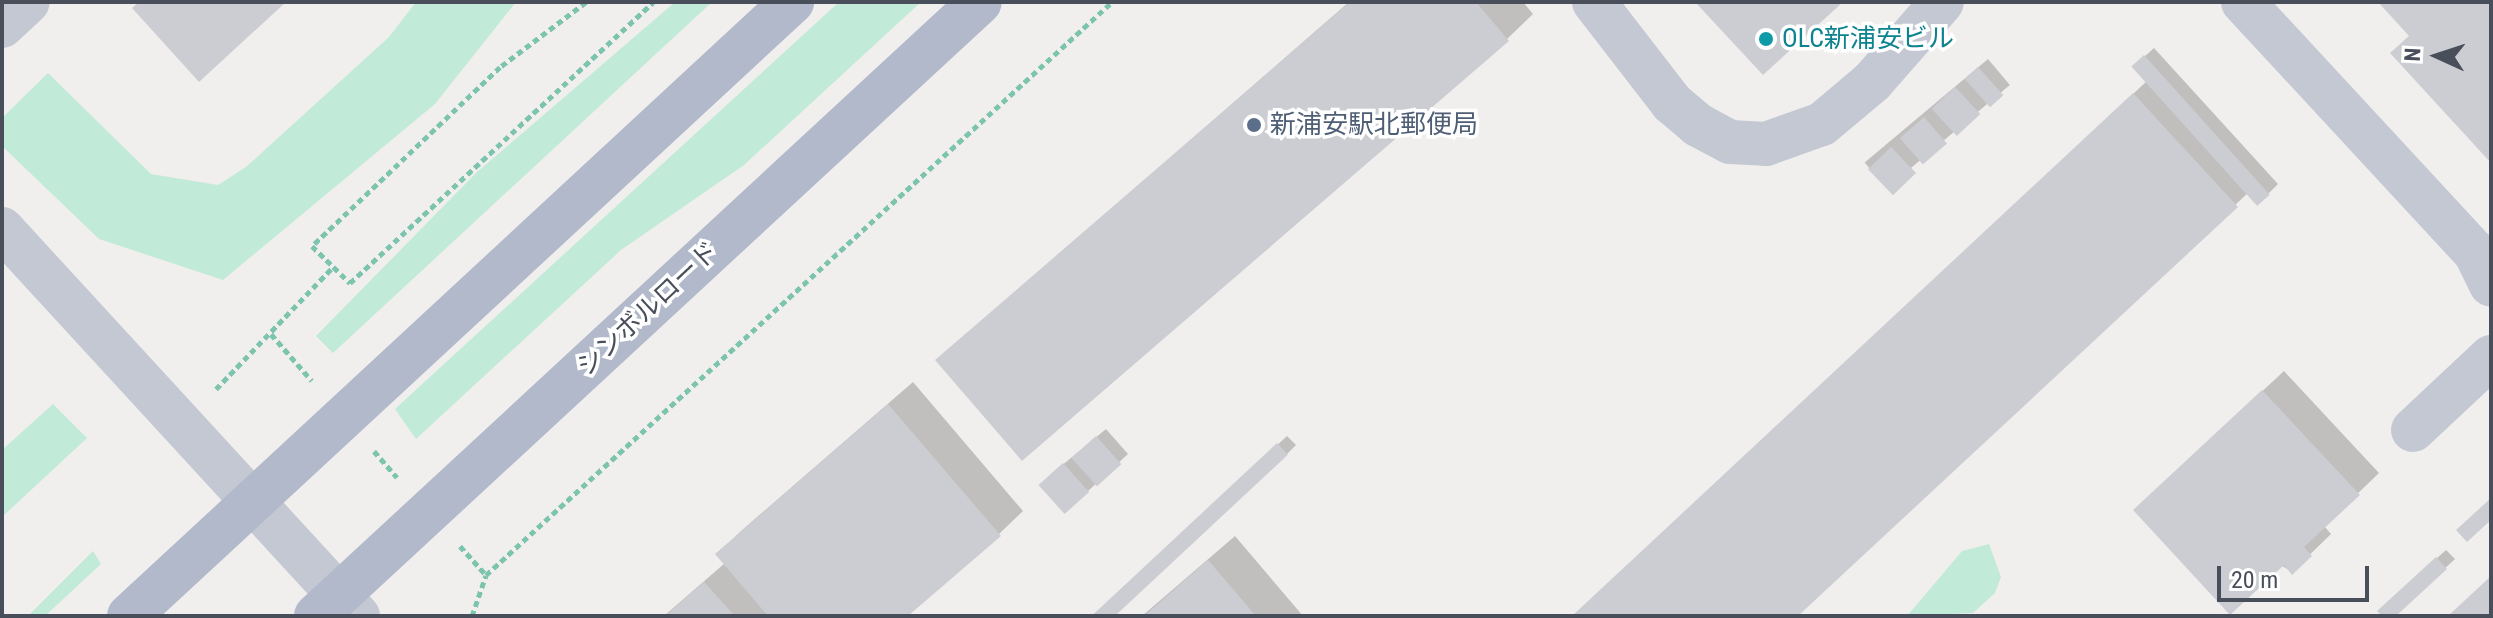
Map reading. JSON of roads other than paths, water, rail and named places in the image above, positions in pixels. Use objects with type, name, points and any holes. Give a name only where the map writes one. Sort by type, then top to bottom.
[{"type":"main road","points":[[129,616],[255,504],[792,2]]},
{"type":"main road","name":"シンボルロード","points":[[338,609],[980,2]]},
{"type":"street","points":[[2,26],[28,2]]},
{"type":"street","points":[[1594,2],[1672,103],[1698,125],[1730,142],[1766,144],[1822,124],[1872,82],[1942,2]]},
{"type":"street","points":[[2243,2],[2476,254],[2491,285]]},
{"type":"street","points":[[2,229],[255,504],[338,609]]},
{"type":"street","points":[[2413,430],[2491,357]]},
{"type":"place","name":"OLC新浦安ビル","points":[[1766,39]]},
{"type":"place","name":"新浦安駅北郵便局","points":[[1254,125]]}]
